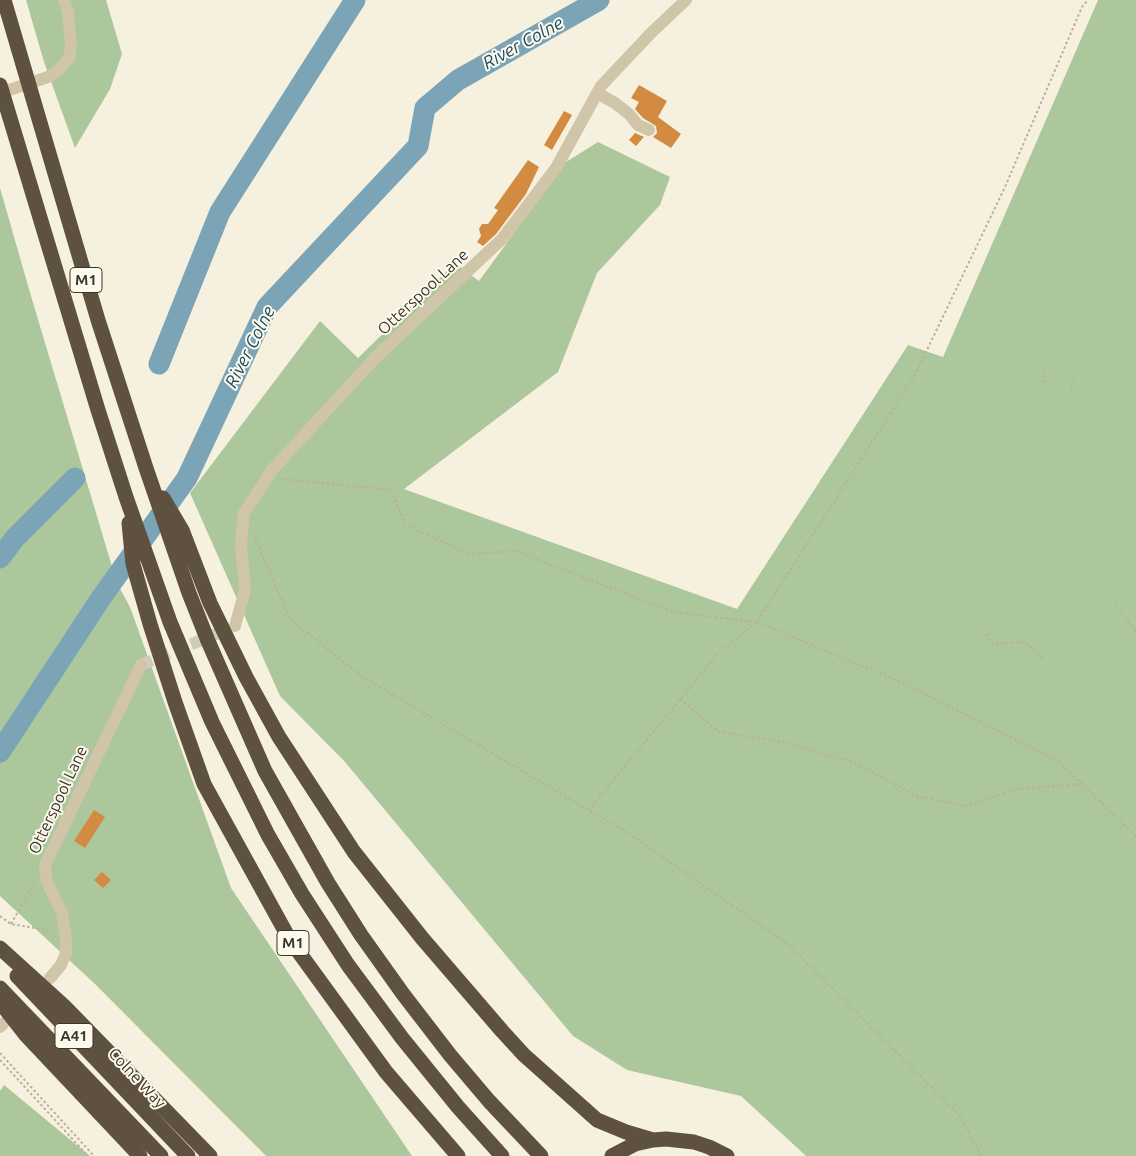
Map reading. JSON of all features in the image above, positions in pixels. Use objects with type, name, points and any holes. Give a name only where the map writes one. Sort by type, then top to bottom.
[{"type":"highway","name":"M1","points":[[4,0],[98,320],[146,468],[208,641],[240,716],[270,780],[328,883],[361,935],[450,1055],[489,1101],[541,1156]]},
{"type":"highway","name":"M1","points":[[0,85],[95,401],[126,497],[170,622],[212,722],[260,819],[302,894],[348,965],[402,1038],[458,1107],[502,1156]]},
{"type":"highway","name":"M1","points":[[146,468],[182,530],[210,603],[246,678],[279,737],[354,852],[422,938],[524,1054],[597,1120],[626,1132],[653,1140]]},
{"type":"highway","name":"M1","points":[[126,497],[133,564],[172,694],[204,784],[290,940],[386,1072],[458,1156]]},
{"type":"highway","points":[[0,948],[64,1006],[210,1156]]},
{"type":"highway","name":"Colne Way","points":[[0,958],[188,1156]]},
{"type":"highway","name":"A41","points":[[0,988],[161,1156]]},
{"type":"highway","points":[[0,1002],[25,1034],[140,1156]]},
{"type":"highway","points":[[612,1156],[635,1144],[653,1140],[694,1142],[727,1156]]},
{"type":"street","points":[[0,93],[48,77],[58,71],[69,58],[71,44],[68,11],[64,0]]},
{"type":"street","name":"Otterspool Lane","points":[[236,626],[245,590],[241,546],[244,513],[270,473],[375,358],[502,239],[556,168],[601,86],[686,0]]},
{"type":"street","points":[[597,93],[616,103],[638,125],[649,130]]},
{"type":"street","name":"Otterspool Lane","points":[[50,978],[62,964],[66,953],[62,913],[47,882],[45,865],[141,665]]},
{"type":"path","points":[[589,810],[719,652],[757,622],[915,375],[1005,187],[1082,7],[1088,0]]},
{"type":"path","points":[[1043,382],[1045,370]]},
{"type":"path","points":[[1071,388],[1073,378]]},
{"type":"path","points":[[270,473],[391,490],[404,524],[468,554],[516,551],[672,612],[757,622],[922,692],[1058,761],[1136,836]]},
{"type":"path","points":[[244,513],[290,619],[361,676],[631,835],[788,946],[961,1118],[981,1156]]},
{"type":"path","points":[[1116,605],[1136,632]]},
{"type":"path","points":[[986,634],[990,641],[995,644],[1021,642],[1029,645],[1043,659]]},
{"type":"path","points":[[680,698],[719,732],[784,742],[852,762],[917,796],[967,806],[1016,788],[1082,784]]},
{"type":"path","points":[[11,924],[45,865]]},
{"type":"path","points":[[0,916],[11,924],[65,933]]},
{"type":"path","points":[[0,1053],[94,1156]]},
{"type":"path","points":[[0,1060],[88,1156]]},
{"type":"green space","points":[[26,0],[106,0],[122,54],[110,89],[75,148],[44,62]]},
{"type":"green space","points":[[1098,0],[1136,0],[1136,1156],[806,1156],[741,1096],[627,1070],[573,1036],[345,762],[280,696],[190,493],[320,321],[358,358],[455,263],[479,281],[566,162],[598,142],[670,177],[660,205],[597,273],[558,372],[404,489],[737,609],[908,345],[943,357]]},
{"type":"green space","points":[[0,188],[117,583],[130,607],[231,888],[412,1156],[266,1156],[95,984],[0,896]]},
{"type":"green space","points":[[4,1085],[90,1156],[0,1156],[0,1091]]},
{"type":"building","points":[[639,85],[667,101],[658,117],[681,134],[671,148],[653,137],[657,133],[656,126],[643,118],[635,109],[639,102],[631,98]]},
{"type":"building","points":[[564,111],[572,115],[552,150],[544,145]]},
{"type":"building","points":[[635,133],[644,137],[636,146],[629,140]]},
{"type":"building","points":[[528,160],[539,167],[526,194],[496,234],[483,246],[477,242],[481,236],[479,229],[482,224],[488,224],[498,210],[494,208]]},
{"type":"building","points":[[94,810],[105,817],[85,848],[74,841]]},
{"type":"building","points":[[102,872],[111,880],[103,888],[94,880]]},
{"type":"waterway","points":[[159,364],[220,212],[355,0]]},
{"type":"waterway","name":"River Colne","points":[[0,752],[101,598],[187,478],[267,307],[418,146],[425,108],[458,80],[599,0]]},
{"type":"waterway","points":[[0,558],[15,538],[75,478]]},
{"type":"tunnel","points":[[141,665],[231,628]]}]
